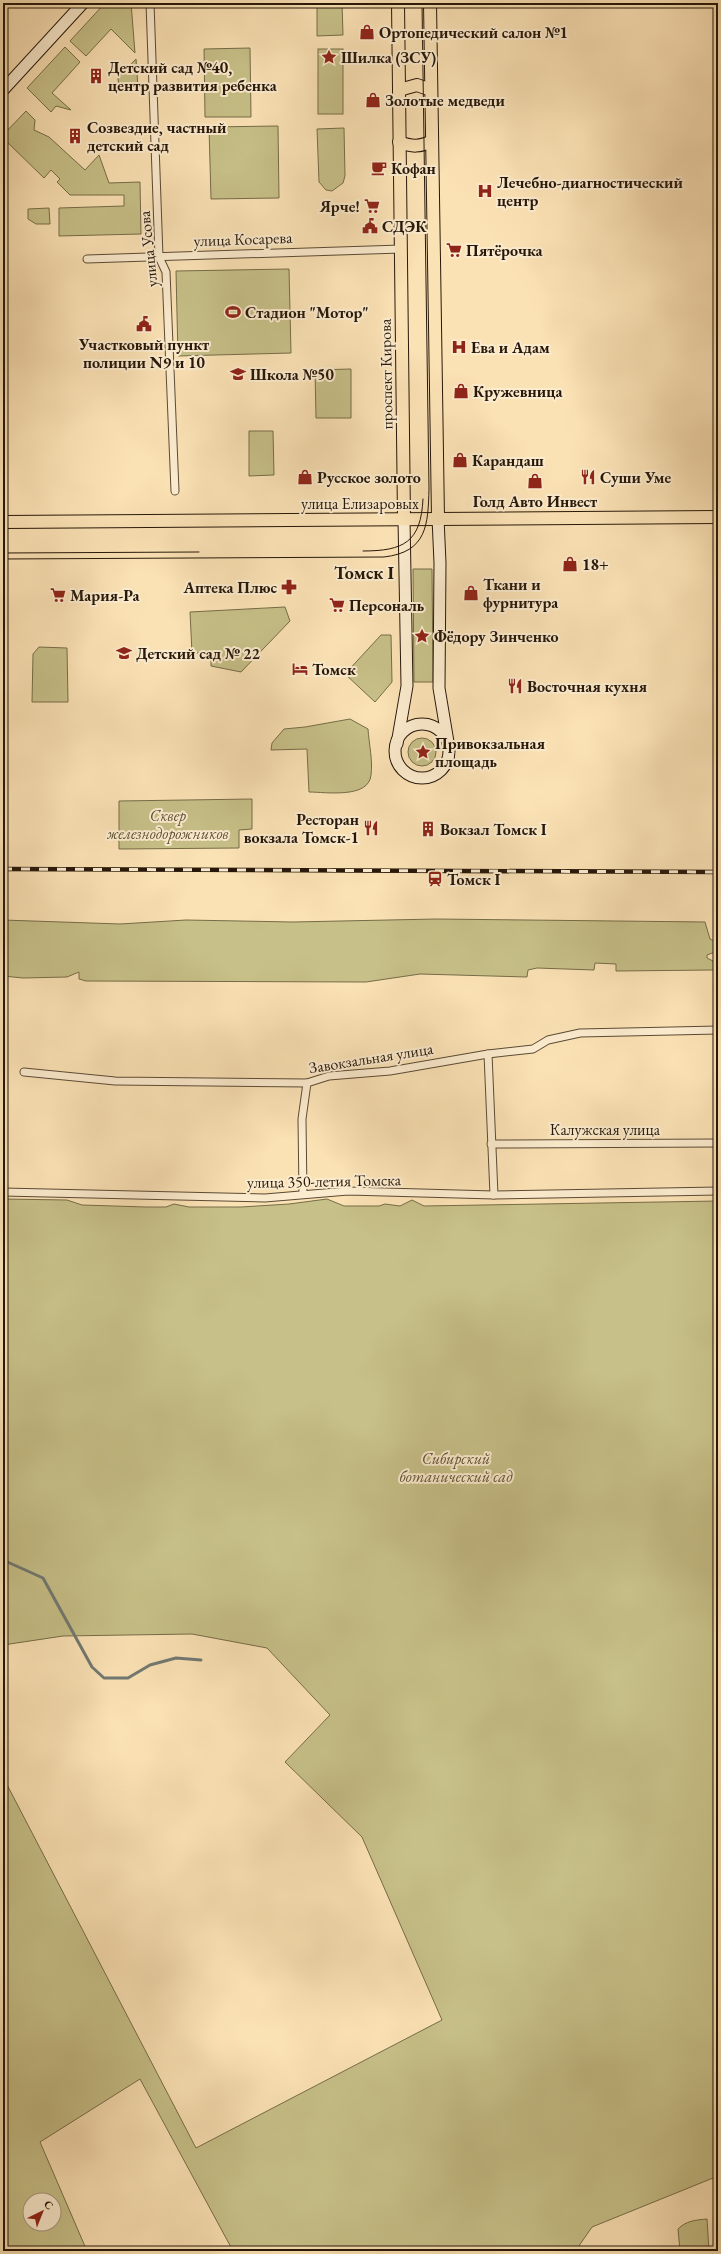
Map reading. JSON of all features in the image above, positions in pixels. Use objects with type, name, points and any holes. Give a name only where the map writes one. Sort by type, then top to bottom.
[{"type":"main road","points":[[3,90],[83,3]]},
{"type":"main road","name":"проспект Кирова","points":[[397,744],[407,686],[398,3]]},
{"type":"main road","points":[[430,3],[440,563],[439,688],[448,742],[449,756],[439,773],[426,778],[413,776],[402,768],[396,757],[397,744],[400,737],[408,729],[421,725],[439,730],[448,742]]},
{"type":"main road","points":[[399,90],[417,85],[432,90]]},
{"type":"main road","points":[[399,142],[418,146],[432,141]]},
{"type":"main road","name":"улица Елизаровых","points":[[3,522],[718,517]]},
{"type":"street","name":"улица Усова","points":[[150,3],[159,257],[166,272],[175,491]]},
{"type":"street","name":"улица Косарева","points":[[87,259],[401,249]]},
{"type":"street","name":"Завокзальная улица","points":[[24,1072],[115,1081],[307,1083],[329,1076],[390,1071],[488,1054],[533,1049],[548,1040],[580,1033],[718,1030]]},
{"type":"street","points":[[488,1054],[494,1195]]},
{"type":"street","points":[[303,1194],[302,1118],[307,1083]]},
{"type":"street","name":"Калужская улица","points":[[491,1144],[718,1142]]},
{"type":"street","name":"улица 350-летия Томска","points":[[3,1192],[265,1198],[348,1191],[494,1195],[718,1191]]},
{"type":"green space","points":[[105,3],[131,3],[135,53],[111,29],[86,56],[70,41]]},
{"type":"green space","points":[[317,3],[342,3],[343,35],[317,36]]},
{"type":"green space","points":[[65,47],[80,62],[52,93],[71,110],[56,106],[51,112],[27,88]]},
{"type":"green space","points":[[250,48],[251,117],[205,117],[204,49]]},
{"type":"green space","points":[[318,49],[343,49],[343,114],[318,114]]},
{"type":"green space","points":[[136,59],[138,88],[119,89],[118,78]]},
{"type":"green space","points":[[26,111],[35,120],[34,130],[49,137],[85,170],[99,155],[109,183],[140,182],[141,234],[59,236],[59,208],[124,206],[124,195],[70,195],[57,182],[60,179],[51,170],[44,178],[3,138],[3,135]]},
{"type":"green space","points":[[278,126],[279,198],[211,199],[209,127]]},
{"type":"green space","points":[[344,128],[345,176],[343,183],[332,191],[326,190],[319,182],[317,129]]},
{"type":"green space","points":[[49,208],[50,224],[36,224],[28,219],[28,209]]},
{"type":"green space","name":"Стадион \"Мотор\"","points":[[289,269],[291,353],[178,356],[176,271]]},
{"type":"green space","points":[[351,369],[351,418],[316,418],[315,370]]},
{"type":"green space","points":[[249,431],[273,431],[274,475],[249,476]]},
{"type":"green space","points":[[413,569],[432,569],[433,682],[414,682]]},
{"type":"green space","points":[[285,607],[290,621],[241,672],[211,666],[211,653],[192,653],[190,612]]},
{"type":"green space","points":[[381,635],[391,635],[392,682],[375,702],[345,674]]},
{"type":"green space","points":[[39,647],[67,648],[68,702],[32,702],[33,654]]},
{"type":"green space","points":[[350,719],[368,729],[371,775],[368,783],[363,788],[355,791],[335,793],[309,792],[307,749],[271,750],[272,743],[284,729]]},
{"type":"green space","points":[[422,738],[432,742],[436,752],[432,762],[422,766],[412,762],[408,752],[412,742]]},
{"type":"green space","name":"Сквер железнодорожников","points":[[252,799],[252,829],[239,830],[239,848],[119,849],[119,801]]},
{"type":"green space","points":[[436,919],[705,922],[710,939],[718,943],[715,952],[707,955],[707,958],[713,961],[715,969],[616,971],[616,964],[595,963],[594,970],[537,968],[528,970],[527,977],[420,974],[366,982],[86,981],[79,979],[79,972],[67,977],[23,978],[3,976],[3,920],[120,924],[186,920],[293,922]]},
{"type":"green space","name":"Сибирский ботанический сад","points":[[3,1199],[67,1200],[82,1205],[146,1207],[166,1207],[174,1204],[189,1207],[241,1207],[289,1204],[327,1199],[344,1206],[379,1206],[385,1204],[400,1206],[412,1200],[424,1206],[718,1201],[718,2176],[592,2227],[576,2250],[233,2251],[140,2079],[40,2142],[62,2192],[22,2192],[22,2232],[62,2232],[62,2193],[87,2251],[3,2251],[3,1777],[196,2148],[442,2020],[362,1837],[285,1762],[330,1715],[267,1648],[192,1634],[63,1636],[3,1645]]},
{"type":"green space","points":[[707,2219],[709,2251],[680,2251],[678,2229],[691,2221]]},
{"type":"waterway","points":[[3,1560],[43,1578],[92,1667],[104,1678],[128,1678],[150,1665],[176,1658],[201,1660]]},
{"type":"tram line","points":[[3,559],[384,557],[398,554],[417,543],[426,525],[429,489],[422,3]]},
{"type":"tram line","points":[[363,551],[389,549],[408,541],[419,525],[422,514],[423,499]]},
{"type":"tram line","points":[[3,553],[199,552]]},
{"type":"railway","points":[[3,869],[718,872]]},
{"type":"place","name":"Ортопедический салон №1","points":[[367,32]]},
{"type":"place","name":"Шилка (ЗСУ)","points":[[329,57]]},
{"type":"place","name":"Детский сад №40, центр развития ребенка","points":[[96,76]]},
{"type":"place","name":"Золотые медведи","points":[[373,100]]},
{"type":"place","name":"Созвездие, частный детский сад","points":[[75,136]]},
{"type":"place","name":"Кофан","points":[[379,168]]},
{"type":"place","name":"Лечебно-диагностический центр","points":[[485,191]]},
{"type":"place","name":"Ярче!","points":[[372,206]]},
{"type":"place","name":"СДЭК","points":[[370,226]]},
{"type":"place","name":"Пятёрочка","points":[[454,250]]},
{"type":"place","name":"Стадион \"Мотор\"","points":[[233,312]]},
{"type":"place","name":"Участковый пункт полиции N9 и 10","points":[[144,324]]},
{"type":"place","name":"Ева и Адам","points":[[459,347]]},
{"type":"place","name":"Школа №50","points":[[238,374]]},
{"type":"place","name":"Кружевница","points":[[461,391]]},
{"type":"place","name":"Карандаш","points":[[460,460]]},
{"type":"place","name":"Русское золото","points":[[305,477]]},
{"type":"place","name":"Суши Уме","points":[[588,477]]},
{"type":"place","name":"Голд Авто Инвест","points":[[535,481]]},
{"type":"place","name":"18+","points":[[570,564]]},
{"type":"place","name":"Аптека Плюс","points":[[289,587]]},
{"type":"place","name":"Ткани и фурнитура","points":[[471,593]]},
{"type":"place","name":"Мария-Ра","points":[[58,595]]},
{"type":"place","name":"Персональ","points":[[337,605]]},
{"type":"place","name":"Фёдору Зинченко","points":[[422,636]]},
{"type":"place","name":"Детский сад № 22","points":[[124,653]]},
{"type":"place","name":"Томск","points":[[300,669]]},
{"type":"place","name":"Восточная кухня","points":[[515,686]]},
{"type":"place","name":"Привокзальная площадь","points":[[423,752]]},
{"type":"place","name":"Ресторан вокзала Томск-1","points":[[371,828]]},
{"type":"place","name":"Вокзал Томск I","points":[[428,829]]},
{"type":"place","name":"Томск I","points":[[435,879]]},
{"type":"district","name":"Томск I","points":[[364,572]]}]
